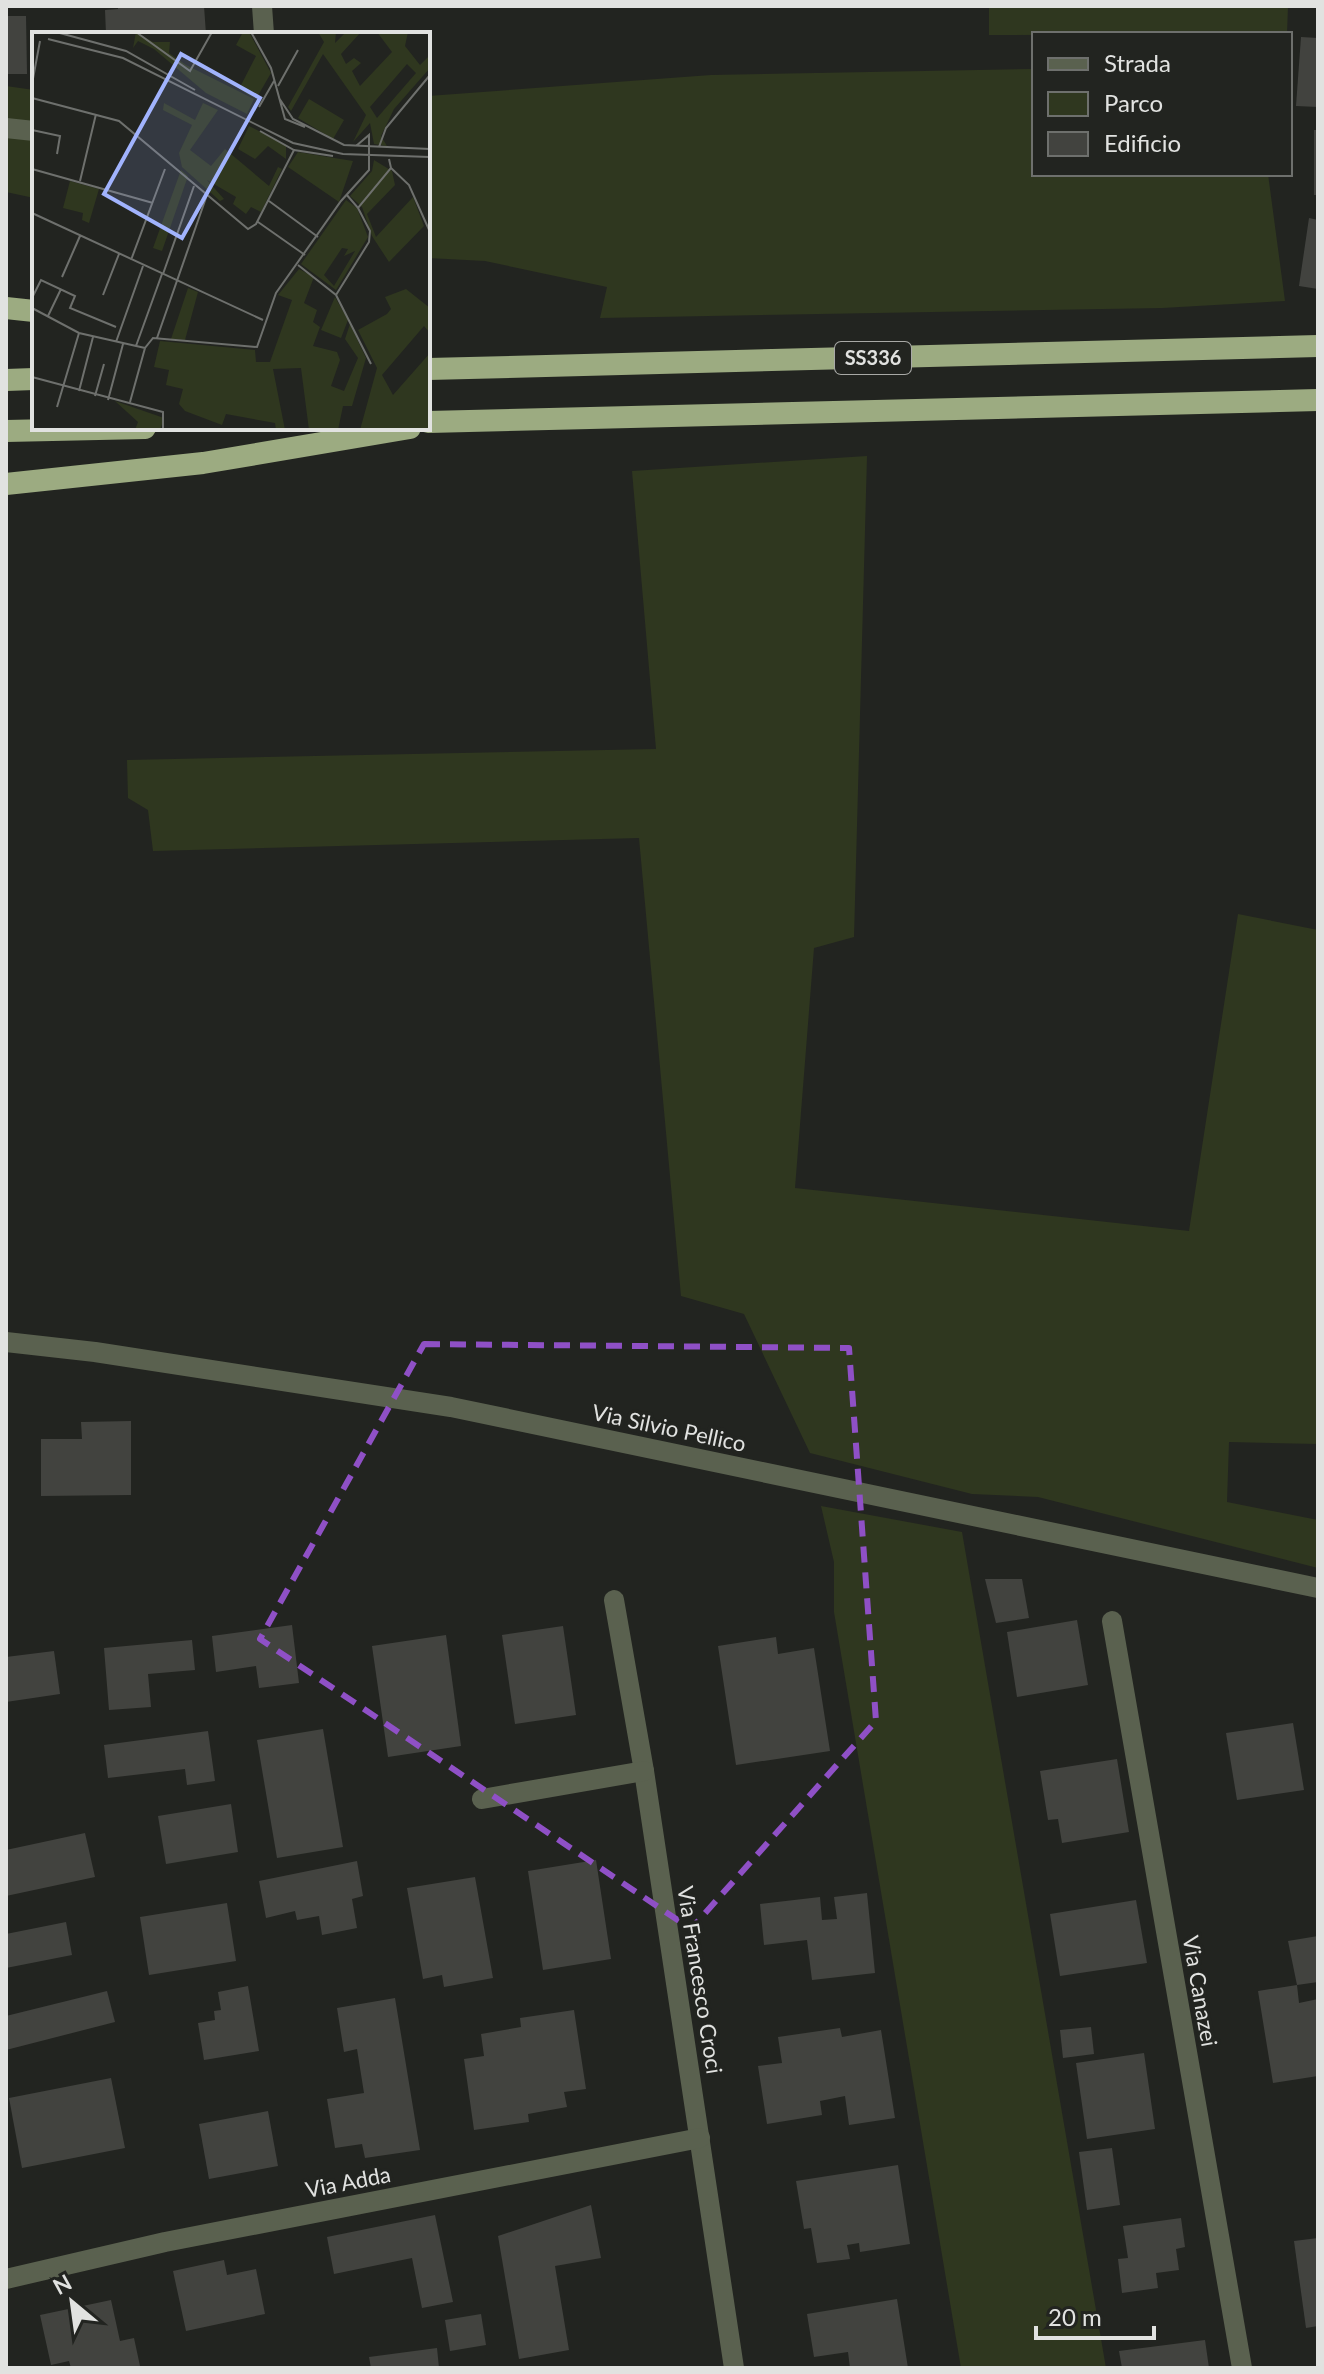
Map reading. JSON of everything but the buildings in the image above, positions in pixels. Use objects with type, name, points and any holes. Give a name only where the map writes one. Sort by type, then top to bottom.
[{"type":"highway","points":[[6,308],[32,311]]},
{"type":"highway","name":"SS336","points":[[434,368],[1318,346]]},
{"type":"highway","points":[[6,380],[32,379]]},
{"type":"highway","points":[[435,423],[1318,400]]},
{"type":"highway","points":[[6,431],[52,430]]},
{"type":"highway","points":[[6,484],[203,463],[398,430]]},
{"type":"street","points":[[262,6],[264,32]]},
{"type":"street","points":[[6,128],[32,131]]},
{"type":"street","name":"Via Silvio Pellico","points":[[6,1342],[95,1352],[451,1407],[1318,1588]]},
{"type":"street","name":"Via Francesco Croci","points":[[614,1600],[644,1771],[734,2368]]},
{"type":"street","name":"Via Canazei","points":[[1112,1621],[1242,2368]]},
{"type":"street","points":[[482,1799],[644,1771]]},
{"type":"street","name":"Via Adda","points":[[6,2279],[165,2242],[700,2138]]},
{"type":"highlighted area","points":[[424,1344],[849,1348],[876,1721],[691,1929],[260,1639]]},
{"type":"green space","points":[[989,6],[1288,6],[1287,32],[1032,32],[1032,35],[989,35]]},
{"type":"green space","points":[[1032,69],[1032,176],[1268,176],[1285,301],[1162,308],[600,318],[607,287],[485,261],[430,258],[430,96],[711,75]]},
{"type":"green space","points":[[6,86],[32,90],[32,198],[6,192]]},
{"type":"green space","points":[[867,456],[854,937],[814,948],[795,1188],[1189,1231],[1238,914],[1318,930],[1318,1444],[1229,1442],[1227,1502],[1318,1520],[1318,1568],[1038,1497],[972,1494],[810,1453],[744,1314],[681,1296],[639,838],[153,851],[148,810],[128,798],[127,760],[656,749],[632,471]]},
{"type":"green space","points":[[821,1506],[962,1532],[1106,2368],[961,2368],[834,1612],[834,1562]]}]
